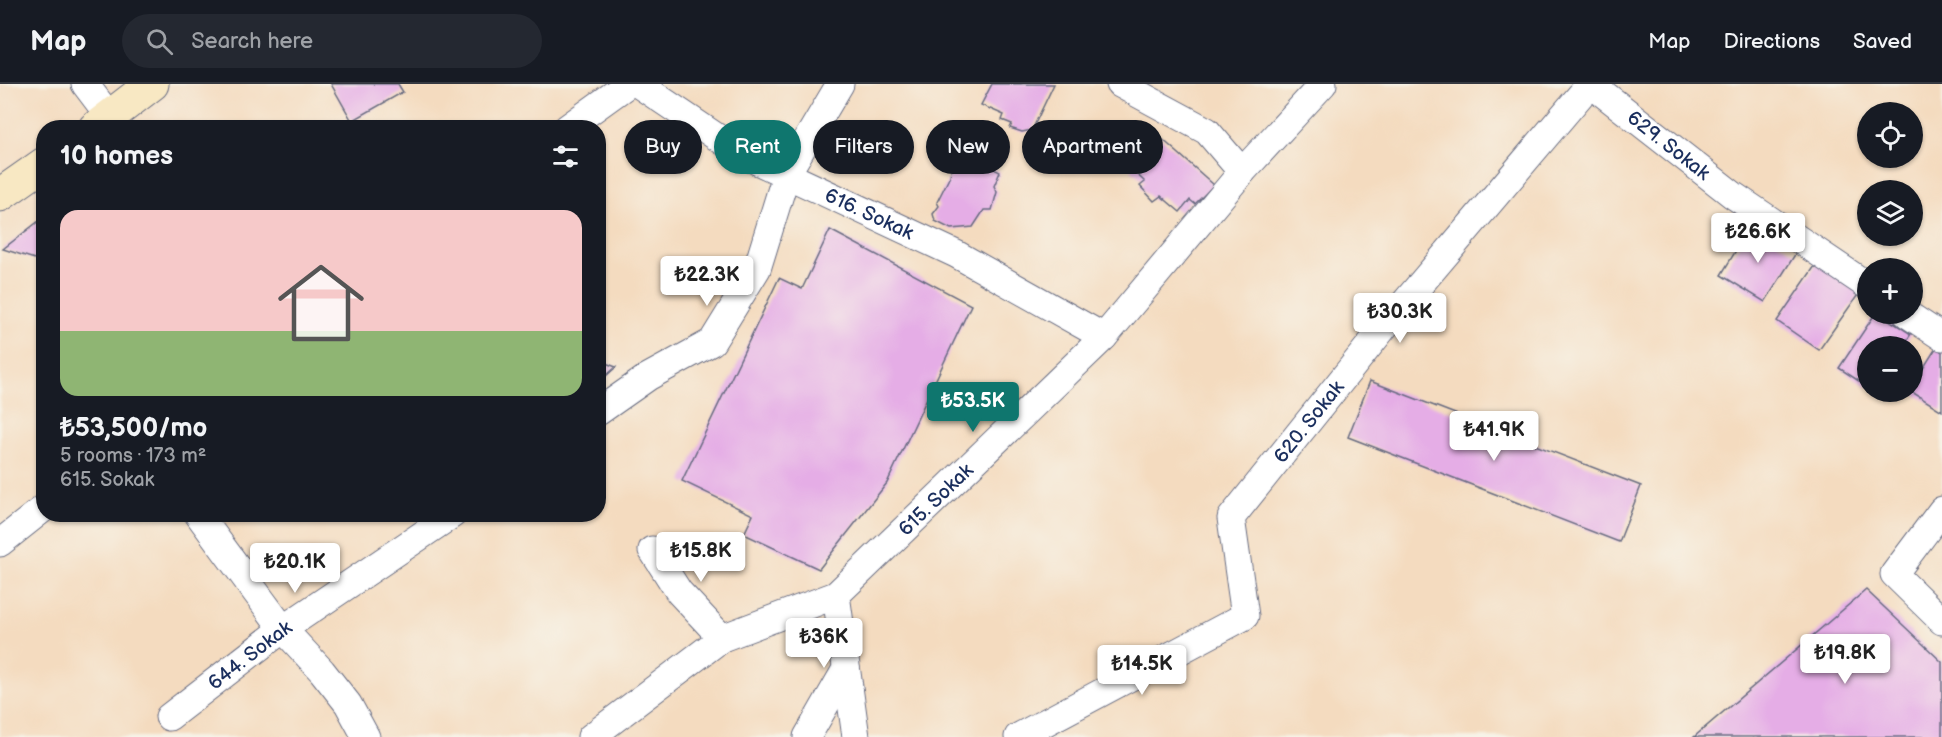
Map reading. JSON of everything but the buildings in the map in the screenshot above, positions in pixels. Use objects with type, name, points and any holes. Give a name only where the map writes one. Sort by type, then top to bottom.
[{"type":"street","points":[[86,84],[101,120]]},
{"type":"street","points":[[105,120],[152,84]]},
{"type":"street","points":[[578,120],[628,84]]},
{"type":"street","name":"616. Sokak","points":[[638,84],[742,154],[956,254],[1104,337]]},
{"type":"street","points":[[606,406],[648,377],[712,342],[757,269],[786,175],[840,84]]},
{"type":"street","points":[[1120,84],[1208,130],[1242,172]]},
{"type":"street","name":"615. Sokak","points":[[591,737],[722,638],[836,595],[1104,337],[1242,172],[1323,84]]},
{"type":"street","name":"629. Sokak","points":[[1591,84],[1733,195],[1857,279]]},
{"type":"street","name":"620. Sokak","points":[[1018,737],[1245,616],[1231,518],[1385,326],[1591,84]]},
{"type":"street","points":[[0,195],[36,170]]},
{"type":"street","points":[[1923,324],[1942,337]]},
{"type":"street","points":[[1942,510],[1894,574],[1942,621]]},
{"type":"street","points":[[0,543],[36,514]]},
{"type":"street","points":[[204,522],[283,629],[322,671],[348,704],[366,737]]},
{"type":"street","name":"644. Sokak","points":[[169,717],[283,629],[441,522]]},
{"type":"street","points":[[652,550],[679,592],[722,638]]},
{"type":"street","points":[[836,595],[855,737]]},
{"type":"street","points":[[807,737],[846,669]]}]
